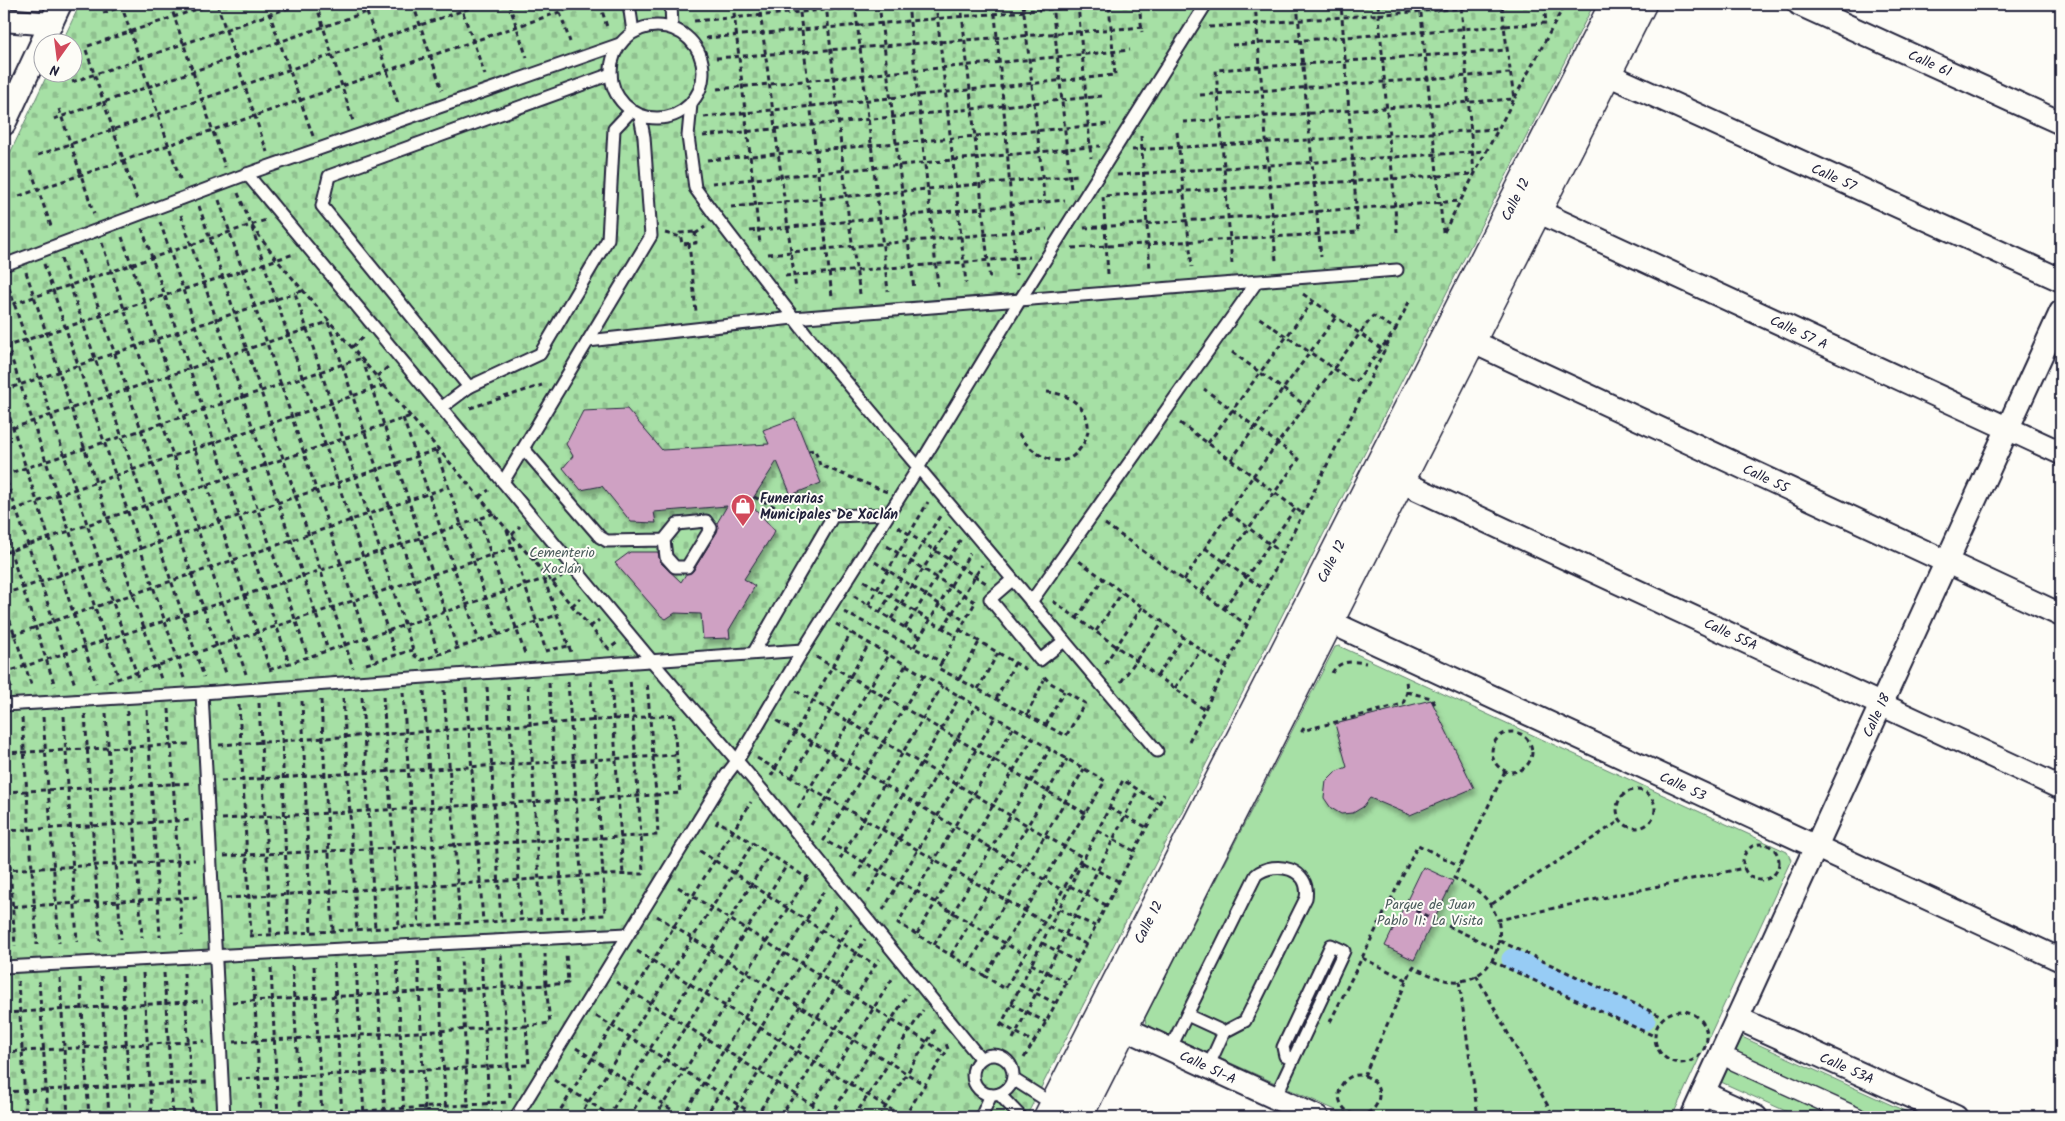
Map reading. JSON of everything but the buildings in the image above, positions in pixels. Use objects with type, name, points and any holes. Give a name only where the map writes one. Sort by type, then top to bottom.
[{"type":"street","points":[[4,124],[60,4]]},
{"type":"street","name":"Calle 12","points":[[1060,1113],[1111,1022],[1482,292],[1614,4]]},
{"type":"street","name":"Calle 12","points":[[1317,616],[1400,481],[1471,340],[1482,292],[1537,211],[1642,4]]},
{"type":"street","name":"Calle 61","points":[[1799,4],[2061,123]]},
{"type":"street","points":[[4,20],[51,24]]},
{"type":"street","name":"Calle 57","points":[[1607,74],[2061,280]]},
{"type":"street","name":"Calle 57 A","points":[[1537,211],[2061,453]]},
{"type":"street","name":"Calle 18","points":[[1692,1117],[2061,312]]},
{"type":"street","name":"Calle 55","points":[[1471,340],[2061,615]]},
{"type":"street","name":"Calle 55A","points":[[1400,481],[2061,788]]},
{"type":"street","name":"Calle 53","points":[[1317,616],[2061,960]]},
{"type":"street","name":"Calle 53A","points":[[1737,1018],[1956,1117]]},
{"type":"street","name":"Calle 51-A","points":[[1111,1022],[1317,1117]]},
{"type":"street","points":[[1732,1060],[1857,1117]]},
{"type":"street","points":[[1703,1093],[1756,1117]]},
{"type":"lane","points":[[629,4],[633,32]]},
{"type":"lane","points":[[672,4],[672,28]]},
{"type":"lane","points":[[516,1117],[627,934],[738,761],[802,650],[918,468],[1020,300],[1206,4]]},
{"type":"lane","points":[[646,27],[672,28],[686,36],[696,47],[702,61],[703,76],[699,91],[691,104],[679,113],[665,118],[651,118],[636,113],[621,102],[614,92],[610,74],[613,55],[620,44],[633,32],[646,27]]},
{"type":"lane","points":[[4,265],[247,174],[620,44]]},
{"type":"lane","points":[[469,387],[322,206],[329,176],[610,74]]},
{"type":"lane","points":[[691,104],[688,136],[695,188],[794,318],[1157,751]]},
{"type":"lane","points":[[499,484],[524,448],[560,384],[651,236],[644,137],[636,113]]},
{"type":"lane","points":[[441,408],[469,387],[540,354],[608,239],[614,129],[636,113]]},
{"type":"lane","points":[[247,174],[441,408],[499,484],[738,761],[980,1058]]},
{"type":"lane","points":[[588,341],[794,318],[1256,283],[1397,270]]},
{"type":"lane","points":[[1032,602],[1256,283]]},
{"type":"lane","points":[[524,448],[600,537],[607,541],[664,540],[677,524],[706,520],[711,528],[687,567],[675,567],[666,557],[664,540]]},
{"type":"lane","points":[[754,652],[833,516],[889,514]]},
{"type":"lane","points":[[1012,580],[990,599],[1040,660],[1064,641]]},
{"type":"lane","points":[[4,705],[202,693],[802,650]]},
{"type":"lane","points":[[202,693],[224,1117]]},
{"type":"lane","points":[[1170,1049],[1256,875],[1264,869],[1273,867],[1291,870],[1305,881],[1308,889],[1306,898],[1245,1021],[1224,1032],[1208,1067]]},
{"type":"lane","points":[[4,967],[627,934]]},
{"type":"lane","points":[[1275,1098],[1293,1060],[1344,951],[1331,945],[1283,1047],[1285,1056],[1293,1060]]},
{"type":"lane","points":[[1187,1015],[1224,1032]]},
{"type":"lane","points":[[981,1117],[995,1094],[1006,1091],[1013,1079],[1012,1067],[1004,1058],[992,1054],[980,1058],[975,1064],[972,1077],[979,1090],[995,1094],[1021,1117]]},
{"type":"lane","points":[[1013,1079],[1060,1113]]},
{"type":"path","points":[[103,13],[121,5],[130,4]]},
{"type":"path","points":[[170,4],[226,170]]},
{"type":"path","points":[[88,46],[212,4]]},
{"type":"path","points":[[217,4],[268,155]]},
{"type":"path","points":[[266,4],[314,139]]},
{"type":"path","points":[[82,78],[300,4]]},
{"type":"path","points":[[316,4],[354,124]]},
{"type":"path","points":[[364,4],[399,107]]},
{"type":"path","points":[[54,119],[390,4]]},
{"type":"path","points":[[412,4],[442,91]]},
{"type":"path","points":[[460,4],[485,74]]},
{"type":"path","points":[[38,155],[482,4]]},
{"type":"path","points":[[509,4],[528,58]]},
{"type":"path","points":[[558,4],[570,42]]},
{"type":"path","points":[[19,196],[583,4]]},
{"type":"path","points":[[600,4],[607,27]]},
{"type":"path","points":[[733,4],[760,244]]},
{"type":"path","points":[[759,4],[796,290]]},
{"type":"path","points":[[799,4],[832,296]]},
{"type":"path","points":[[826,4],[849,222],[860,294]]},
{"type":"path","points":[[879,4],[914,289]]},
{"type":"path","points":[[694,21],[896,4]]},
{"type":"path","points":[[908,4],[938,286]]},
{"type":"path","points":[[936,4],[966,283]]},
{"type":"path","points":[[961,4],[990,281]]},
{"type":"path","points":[[994,4],[1008,155],[1016,278]]},
{"type":"path","points":[[1023,4],[1045,202]]},
{"type":"path","points":[[1052,4],[1071,193]]},
{"type":"path","points":[[703,117],[1115,75],[1109,4],[1078,5],[706,38]]},
{"type":"path","points":[[1138,4],[1143,27],[1142,32]]},
{"type":"path","points":[[1254,4],[1276,261]]},
{"type":"path","points":[[1297,4],[1320,258]]},
{"type":"path","points":[[1071,248],[1358,232],[1341,4]]},
{"type":"path","points":[[1378,4],[1397,232]]},
{"type":"path","points":[[1420,4],[1444,232],[1565,4]]},
{"type":"path","points":[[1502,4],[1514,99]]},
{"type":"path","points":[[1209,27],[1421,11],[1461,6],[1520,4]]},
{"type":"path","points":[[1232,45],[1546,23],[1544,4]]},
{"type":"path","points":[[121,5],[182,185]]},
{"type":"path","points":[[1078,5],[1091,161]]},
{"type":"path","points":[[855,6],[888,291]]},
{"type":"path","points":[[1461,6],[1474,174]]},
{"type":"path","points":[[716,58],[1143,27]]},
{"type":"path","points":[[86,50],[137,201]]},
{"type":"path","points":[[717,89],[1130,50]]},
{"type":"path","points":[[1232,264],[1216,70],[1507,50]]},
{"type":"path","points":[[1200,95],[1510,73]]},
{"type":"path","points":[[702,136],[1102,96]]},
{"type":"path","points":[[1183,122],[1514,99]]},
{"type":"path","points":[[59,109],[94,214]]},
{"type":"path","points":[[705,160],[1114,124]]},
{"type":"path","points":[[1132,150],[1498,129]]},
{"type":"path","points":[[1177,132],[1192,267]]},
{"type":"path","points":[[1141,136],[1150,270]]},
{"type":"path","points":[[712,183],[1100,146]]},
{"type":"path","points":[[1117,175],[1486,151]]},
{"type":"path","points":[[31,170],[51,226]]},
{"type":"path","points":[[1108,274],[1103,196],[1474,174]]},
{"type":"path","points":[[731,207],[1082,175]]},
{"type":"path","points":[[236,186],[396,656]]},
{"type":"path","points":[[216,193],[374,662]]},
{"type":"path","points":[[197,199],[354,668],[414,650]]},
{"type":"path","points":[[750,231],[1066,200]]},
{"type":"path","points":[[1084,228],[1460,201]]},
{"type":"path","points":[[180,214],[328,650]]},
{"type":"path","points":[[4,307],[271,218]]},
{"type":"path","points":[[160,221],[308,657]]},
{"type":"path","points":[[250,225],[328,322],[362,358],[609,650],[622,639]]},
{"type":"path","points":[[695,234],[708,225]]},
{"type":"path","points":[[141,227],[289,663]]},
{"type":"path","points":[[768,254],[1048,229]]},
{"type":"path","points":[[661,232],[681,237]]},
{"type":"path","points":[[695,232],[695,234],[696,243],[682,244],[680,233],[695,232]]},
{"type":"path","points":[[121,234],[270,669]]},
{"type":"path","points":[[102,242],[246,674]]},
{"type":"path","points":[[689,244],[696,312]]},
{"type":"path","points":[[78,250],[227,676]]},
{"type":"path","points":[[6,347],[300,252]]},
{"type":"path","points":[[60,256],[204,677]]},
{"type":"path","points":[[785,276],[1030,257]]},
{"type":"path","points":[[44,262],[184,678]]},
{"type":"path","points":[[25,269],[161,679]]},
{"type":"path","points":[[4,272],[139,681]]},
{"type":"path","points":[[4,390],[302,291]]},
{"type":"path","points":[[1300,292],[1383,350]]},
{"type":"path","points":[[295,293],[415,656],[422,660],[439,655],[557,614]]},
{"type":"path","points":[[1208,444],[1313,301]]},
{"type":"path","points":[[1189,741],[1383,350],[1409,302]]},
{"type":"path","points":[[1184,580],[1253,476],[1373,316],[1396,329]]},
{"type":"path","points":[[1258,317],[1355,383],[1383,350]]},
{"type":"path","points":[[1231,460],[1336,317]]},
{"type":"path","points":[[4,431],[328,322]]},
{"type":"path","points":[[328,322],[439,655]]},
{"type":"path","points":[[352,347],[368,334]]},
{"type":"path","points":[[4,336],[6,347],[119,680]]},
{"type":"path","points":[[1232,352],[1306,406]]},
{"type":"path","points":[[75,685],[4,474],[362,358]]},
{"type":"path","points":[[362,358],[457,648]]},
{"type":"path","points":[[377,376],[392,364]]},
{"type":"path","points":[[468,408],[544,384]]},
{"type":"path","points":[[4,513],[385,385]]},
{"type":"path","points":[[1202,592],[1299,459],[1204,389]]},
{"type":"path","points":[[1019,434],[1025,444],[1034,452],[1052,460],[1067,458],[1081,449],[1087,431],[1084,409],[1074,400],[1061,393],[1046,392]]},
{"type":"path","points":[[4,400],[96,683]]},
{"type":"path","points":[[4,552],[411,416]]},
{"type":"path","points":[[404,418],[478,641]]},
{"type":"path","points":[[1180,423],[1303,514]]},
{"type":"path","points":[[4,594],[438,450]]},
{"type":"path","points":[[438,450],[448,487],[498,634]]},
{"type":"path","points":[[808,451],[815,450],[820,465],[887,492]]},
{"type":"path","points":[[479,497],[499,484]]},
{"type":"path","points":[[4,638],[448,487]]},
{"type":"path","points":[[754,497],[802,519]]},
{"type":"path","points":[[868,605],[928,502]]},
{"type":"path","points":[[1224,608],[1295,509]]},
{"type":"path","points":[[1229,512],[1283,554]]},
{"type":"path","points":[[5,672],[494,513]]},
{"type":"path","points":[[880,612],[940,516]]},
{"type":"path","points":[[479,519],[525,656],[532,654]]},
{"type":"path","points":[[512,535],[524,521]]},
{"type":"path","points":[[1105,524],[1248,624]]},
{"type":"path","points":[[896,526],[990,586]]},
{"type":"path","points":[[891,619],[950,527]]},
{"type":"path","points":[[506,528],[546,651]]},
{"type":"path","points":[[4,532],[55,686]]},
{"type":"path","points":[[906,628],[961,539]]},
{"type":"path","points":[[106,683],[520,545]]},
{"type":"path","points":[[885,545],[975,602]]},
{"type":"path","points":[[533,560],[547,548]]},
{"type":"path","points":[[1205,548],[1265,590]]},
{"type":"path","points":[[914,648],[972,551]]},
{"type":"path","points":[[1078,561],[1226,668]]},
{"type":"path","points":[[874,562],[965,620]]},
{"type":"path","points":[[942,628],[983,564]]},
{"type":"path","points":[[540,569],[572,655]]},
{"type":"path","points":[[1077,618],[1103,578]]},
{"type":"path","points":[[263,672],[544,579]]},
{"type":"path","points":[[863,580],[956,636]]},
{"type":"path","points":[[1096,632],[1122,593]]},
{"type":"path","points":[[979,595],[938,668],[1066,736],[1085,703],[1037,676]]},
{"type":"path","points":[[853,596],[920,637]]},
{"type":"path","points":[[1050,599],[1205,710]]},
{"type":"path","points":[[4,603],[32,687]]},
{"type":"path","points":[[1105,664],[1142,607]]},
{"type":"path","points":[[844,612],[942,662]]},
{"type":"path","points":[[1121,682],[1163,622]]},
{"type":"path","points":[[836,624],[1105,781],[985,976]]},
{"type":"path","points":[[960,630],[1030,671]]},
{"type":"path","points":[[771,777],[851,633]]},
{"type":"path","points":[[1157,676],[1184,637]]},
{"type":"path","points":[[959,679],[979,642]]},
{"type":"path","points":[[792,778],[869,644]]},
{"type":"path","points":[[539,652],[568,646]]},
{"type":"path","points":[[1175,688],[1201,650]]},
{"type":"path","points":[[978,689],[998,652]]},
{"type":"path","points":[[798,808],[889,655]]},
{"type":"path","points":[[816,657],[1085,813]]},
{"type":"path","points":[[1329,678],[1340,664],[1357,662],[1370,664]]},
{"type":"path","points":[[996,698],[1015,663]]},
{"type":"path","points":[[811,825],[906,665]]},
{"type":"path","points":[[4,666],[11,688]]},
{"type":"path","points":[[1306,722],[1302,731],[1403,704],[1407,692],[1405,671]]},
{"type":"path","points":[[924,675],[824,840],[1025,955]]},
{"type":"path","points":[[1042,675],[1049,682]]},
{"type":"path","points":[[224,856],[658,835],[647,677],[653,685]]},
{"type":"path","points":[[226,898],[643,874],[630,678]]},
{"type":"path","points":[[604,680],[638,678]]},
{"type":"path","points":[[1399,678],[1406,681]]},
{"type":"path","points":[[611,679],[623,875]]},
{"type":"path","points":[[582,681],[598,680]]},
{"type":"path","points":[[1027,715],[1044,680]]},
{"type":"path","points":[[243,937],[605,915],[590,681]]},
{"type":"path","points":[[568,682],[584,916]]},
{"type":"path","points":[[542,684],[574,682]]},
{"type":"path","points":[[549,683],[563,917]]},
{"type":"path","points":[[501,686],[535,684]]},
{"type":"path","points":[[528,685],[541,918]]},
{"type":"path","points":[[480,687],[494,686]]},
{"type":"path","points":[[508,686],[521,920]]},
{"type":"path","points":[[840,859],[942,686]]},
{"type":"path","points":[[487,687],[501,921]]},
{"type":"path","points":[[466,688],[483,922]]},
{"type":"path","points":[[459,689],[473,688]]},
{"type":"path","points":[[434,690],[452,689]]},
{"type":"path","points":[[444,690],[460,923]]},
{"type":"path","points":[[417,691],[424,691],[438,925]]},
{"type":"path","points":[[795,691],[921,764],[938,773],[957,784],[974,794],[993,805],[1011,815],[1064,846],[1082,856],[1005,989],[898,923],[954,827],[974,794],[994,760],[1014,728]]},
{"type":"path","points":[[1046,725],[1064,691]]},
{"type":"path","points":[[403,692],[419,926]]},
{"type":"path","points":[[396,693],[410,692]]},
{"type":"path","points":[[1407,692],[1431,698],[1436,706]]},
{"type":"path","points":[[383,693],[399,927]]},
{"type":"path","points":[[376,694],[390,693]]},
{"type":"path","points":[[369,694],[362,695],[375,928]]},
{"type":"path","points":[[335,696],[352,695]]},
{"type":"path","points":[[342,696],[357,930]]},
{"type":"path","points":[[855,877],[960,696]]},
{"type":"path","points":[[328,697],[321,697],[333,931]]},
{"type":"path","points":[[295,698],[302,698],[311,932]]},
{"type":"path","points":[[272,700],[288,699]]},
{"type":"path","points":[[266,700],[259,701],[271,935]]},
{"type":"path","points":[[281,700],[288,934]]},
{"type":"path","points":[[231,702],[239,702],[251,936]]},
{"type":"path","points":[[169,704],[182,936]]},
{"type":"path","points":[[147,705],[160,937]]},
{"type":"path","points":[[126,706],[142,938]]},
{"type":"path","points":[[868,893],[976,706]]},
{"type":"path","points":[[218,745],[678,715],[672,707]]},
{"type":"path","points":[[84,708],[100,940]]},
{"type":"path","points":[[105,708],[121,939]]},
{"type":"path","points":[[63,710],[77,942]]},
{"type":"path","points":[[43,711],[58,943]]},
{"type":"path","points":[[22,712],[37,944]]},
{"type":"path","points":[[221,819],[680,793],[673,715]]},
{"type":"path","points":[[883,910],[995,717]]},
{"type":"path","points":[[776,721],[1062,890]]},
{"type":"path","points":[[1516,732],[1522,734],[1531,744],[1532,757],[1524,768],[1518,771],[1505,771],[1495,762],[1492,756],[1494,743],[1503,734],[1516,732]]},
{"type":"path","points":[[217,736],[218,754]]},
{"type":"path","points":[[917,934],[1032,738]]},
{"type":"path","points":[[4,754],[194,744]]},
{"type":"path","points":[[934,945],[1050,749]]},
{"type":"path","points":[[219,772],[220,781],[677,755]]},
{"type":"path","points":[[754,756],[1044,922]]},
{"type":"path","points":[[951,955],[1067,759]]},
{"type":"path","points":[[4,766],[6,831],[15,946]]},
{"type":"path","points":[[968,966],[1084,769]]},
{"type":"path","points":[[1364,1076],[1413,967],[1446,980],[1459,981],[1476,975],[1492,961],[1499,950],[1501,933],[1492,904],[1473,887],[1454,878],[1505,771]]},
{"type":"path","points":[[1035,1043],[1017,1032],[1000,1025],[1123,780],[1159,802]]},
{"type":"path","points":[[5,792],[196,782]]},
{"type":"path","points":[[1013,1040],[1138,790]]},
{"type":"path","points":[[1633,790],[1639,790],[1650,796],[1655,807],[1655,814],[1648,824],[1636,828],[1621,820],[1617,813],[1617,806],[1622,795],[1633,790]]},
{"type":"path","points":[[1024,1058],[1035,1043],[1164,794]]},
{"type":"path","points":[[556,1117],[751,802]]},
{"type":"path","points":[[1109,808],[1146,827]]},
{"type":"path","points":[[221,810],[222,828]]},
{"type":"path","points":[[6,831],[199,820]]},
{"type":"path","points":[[1492,904],[1621,820]]},
{"type":"path","points":[[714,829],[718,821],[807,878]]},
{"type":"path","points":[[1098,831],[1134,851]]},
{"type":"path","points":[[579,1117],[752,843]]},
{"type":"path","points":[[696,858],[705,844]]},
{"type":"path","points":[[1769,845],[1778,854],[1779,866],[1777,872],[1767,880],[1755,879],[1749,876],[1744,868],[1744,854],[1752,846],[1769,845]]},
{"type":"path","points":[[1338,1006],[1418,846],[1460,866]]},
{"type":"path","points":[[223,847],[224,864]]},
{"type":"path","points":[[700,851],[875,965]]},
{"type":"path","points":[[608,1116],[770,854]]},
{"type":"path","points":[[4,870],[201,859]]},
{"type":"path","points":[[1082,863],[1118,881]]},
{"type":"path","points":[[629,1117],[788,865]]},
{"type":"path","points":[[1498,920],[1744,868]]},
{"type":"path","points":[[655,1117],[810,873]]},
{"type":"path","points":[[673,894],[682,880]]},
{"type":"path","points":[[1070,886],[1106,905]]},
{"type":"path","points":[[678,887],[945,1053]]},
{"type":"path","points":[[225,890],[226,907]]},
{"type":"path","points":[[576,1048],[683,1117],[824,890]]},
{"type":"path","points":[[4,907],[203,896]]},
{"type":"path","points":[[1392,899],[1499,950]]},
{"type":"path","points":[[704,1117],[837,906]]},
{"type":"path","points":[[654,924],[664,909]]},
{"type":"path","points":[[1058,909],[1095,926]]},
{"type":"path","points":[[659,917],[925,1085]]},
{"type":"path","points":[[731,1117],[852,924]]},
{"type":"path","points":[[1049,927],[1086,944]]},
{"type":"path","points":[[596,1016],[757,1117],[865,940]]},
{"type":"path","points":[[1500,941],[1663,1017]]},
{"type":"path","points":[[1042,943],[1077,962]]},
{"type":"path","points":[[632,959],[641,944]]},
{"type":"path","points":[[231,1002],[568,983],[566,947]]},
{"type":"path","points":[[234,1042],[526,1026],[550,1023],[544,948]]},
{"type":"path","points":[[236,1080],[529,1065],[522,949]]},
{"type":"path","points":[[256,1117],[322,1115],[342,1112],[510,1102],[501,950]]},
{"type":"path","points":[[480,951],[489,1104]]},
{"type":"path","points":[[637,951],[903,1117],[948,1049],[942,1033]]},
{"type":"path","points":[[460,952],[469,1117]]},
{"type":"path","points":[[438,953],[446,1117]]},
{"type":"path","points":[[418,954],[425,1117]]},
{"type":"path","points":[[397,955],[404,1117]]},
{"type":"path","points":[[376,956],[385,1117]]},
{"type":"path","points":[[355,957],[364,1117]]},
{"type":"path","points":[[333,958],[342,1117]]},
{"type":"path","points":[[780,1117],[880,958]]},
{"type":"path","points":[[1362,958],[1407,980]]},
{"type":"path","points":[[314,959],[322,1115]]},
{"type":"path","points":[[292,961],[301,1116]]},
{"type":"path","points":[[1492,961],[1654,1036]]},
{"type":"path","points":[[253,962],[261,1117]]},
{"type":"path","points":[[270,962],[278,1117]]},
{"type":"path","points":[[1031,964],[1066,982]]},
{"type":"path","points":[[184,966],[193,1117]]},
{"type":"path","points":[[163,967],[173,1117]]},
{"type":"path","points":[[143,968],[152,1117]]},
{"type":"path","points":[[122,969],[131,1117]]},
{"type":"path","points":[[100,971],[110,1117]]},
{"type":"path","points":[[80,972],[89,1117]]},
{"type":"path","points":[[60,973],[68,1117]]},
{"type":"path","points":[[38,974],[48,1117]]},
{"type":"path","points":[[18,975],[26,1117]]},
{"type":"path","points":[[622,975],[617,983],[831,1117],[909,993]]},
{"type":"path","points":[[1476,975],[1554,1117]]},
{"type":"path","points":[[812,1105],[894,976]]},
{"type":"path","points":[[1459,981],[1478,1117]]},
{"type":"path","points":[[1020,985],[1056,1003]]},
{"type":"path","points":[[4,1013],[206,1001]]},
{"type":"path","points":[[1011,1004],[1046,1022]]},
{"type":"path","points":[[591,1024],[601,1008]]},
{"type":"path","points":[[854,1117],[923,1010]]},
{"type":"path","points":[[1677,1011],[1693,1013],[1704,1025],[1707,1033],[1707,1042],[1704,1050],[1693,1060],[1686,1063],[1671,1062],[1659,1052],[1654,1036],[1658,1023],[1663,1017],[1677,1011]]},
{"type":"path","points":[[879,1117],[937,1027]]},
{"type":"path","points":[[571,1056],[581,1040]]},
{"type":"path","points":[[4,1052],[208,1041]]},
{"type":"path","points":[[550,1089],[560,1073]]},
{"type":"path","points":[[1358,1075],[1364,1076],[1370,1079],[1378,1089],[1378,1102],[1370,1112],[1364,1115],[1350,1116],[1341,1105],[1339,1092],[1345,1080],[1358,1075]]},
{"type":"path","points":[[555,1081],[608,1116],[613,1117]]},
{"type":"path","points":[[4,1092],[211,1082]]},
{"type":"path","points":[[4,1100],[5,1117]]},
{"type":"path","points":[[532,1117],[540,1105]]},
{"type":"path","points":[[535,1113],[543,1117]]},
{"type":"green space","name":"Cementerio Xoclán","points":[[80,4],[1594,4],[1026,1117],[4,1117],[4,166],[44,82],[82,82],[82,32],[67,32]]},
{"type":"green space","name":"Parque de Juan Pablo II: La Visita","points":[[1339,646],[1787,852],[1791,860],[1672,1117],[1351,1117],[1146,1025],[1145,1018],[1335,647]]},
{"type":"green space","points":[[1742,1037],[1918,1117],[1799,1117],[1721,1082]]},
{"type":"waterway","points":[[1512,959],[1645,1020]]},
{"type":"place","name":"Funerarias Municipales De Xoclán","points":[[743,527]]}]
